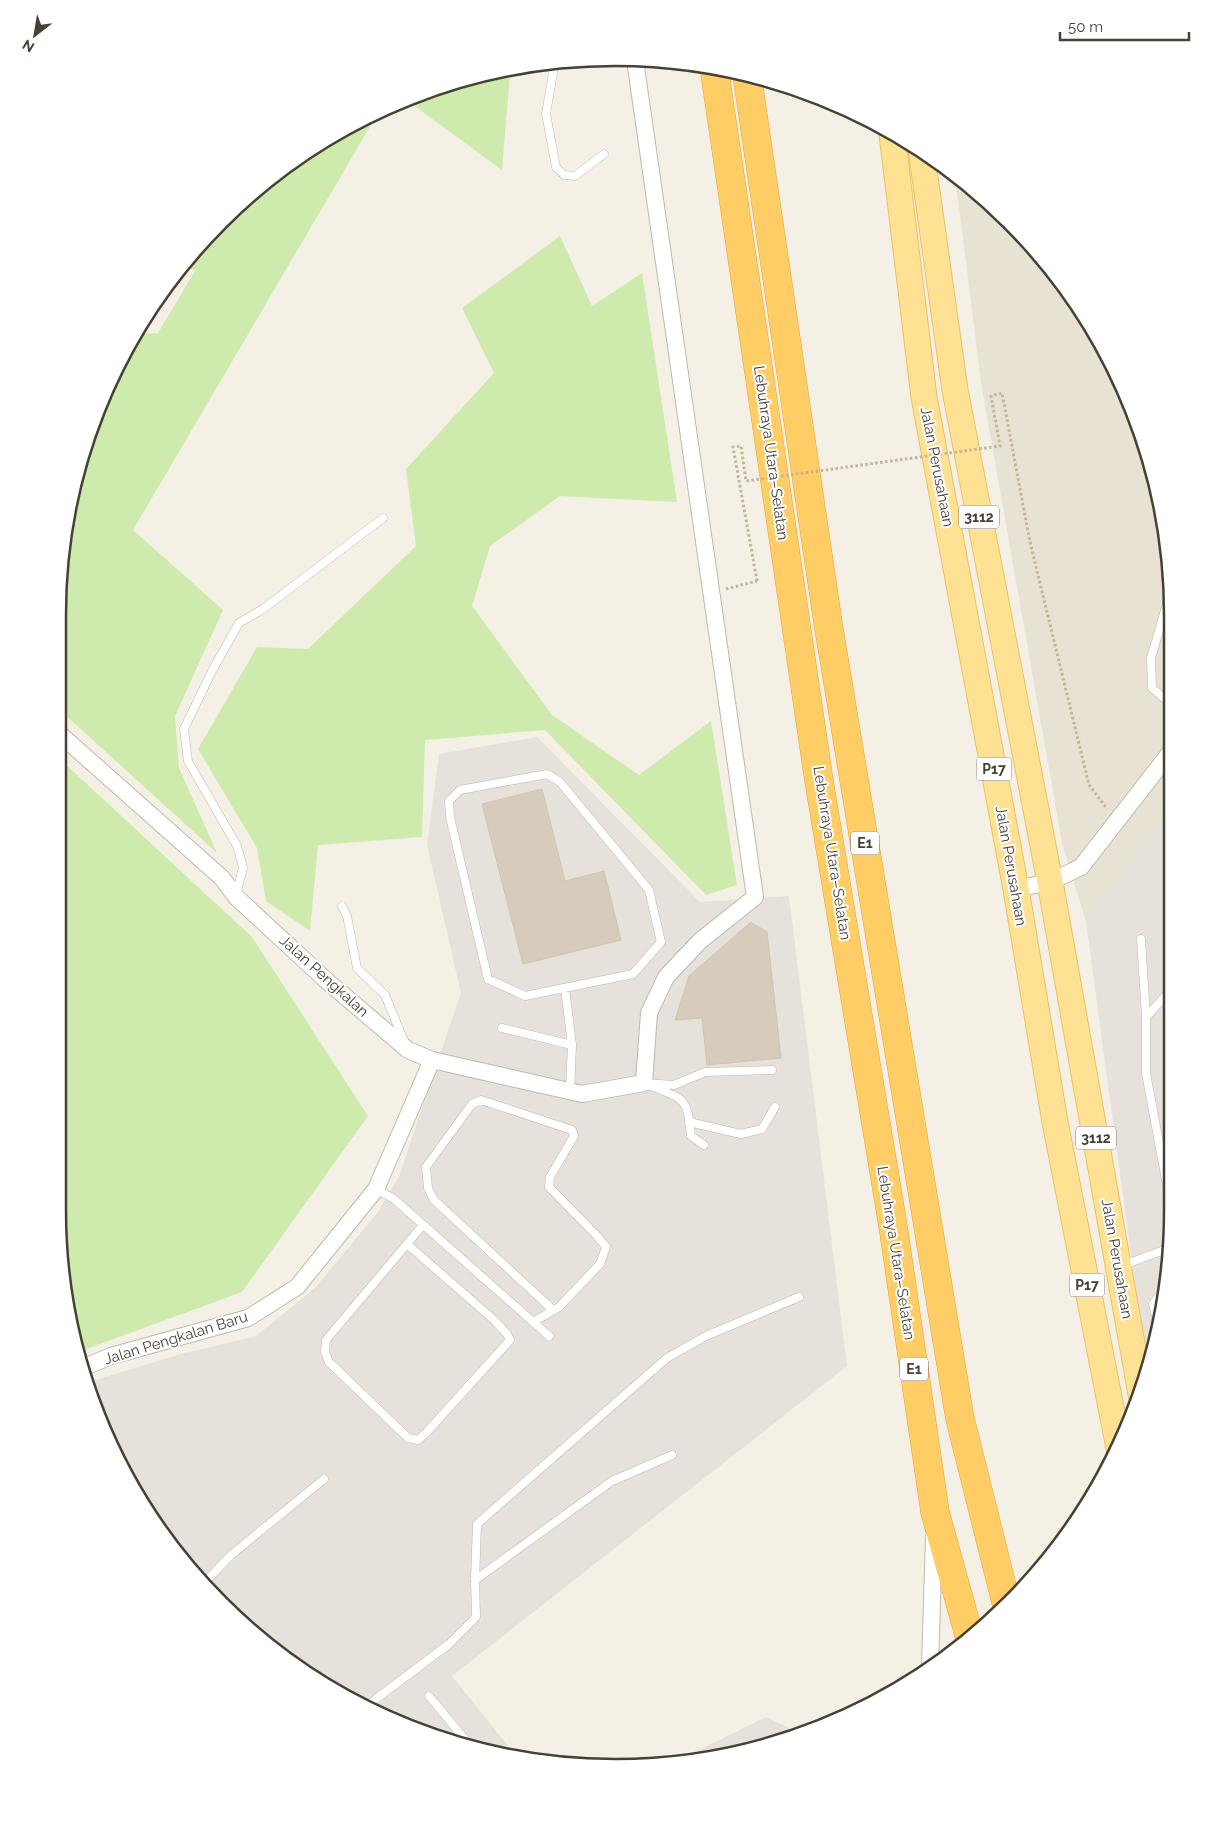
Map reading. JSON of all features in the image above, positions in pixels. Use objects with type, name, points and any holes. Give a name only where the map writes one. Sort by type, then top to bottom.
[{"type":"highway","name":"Lebuhraya Utara–Selatan","points":[[715,76],[816,761],[893,1226],[935,1512],[968,1630]]},
{"type":"highway","name":"Lebuhraya Utara–Selatan","points":[[748,83],[828,623],[960,1419],[1005,1596]]},
{"type":"main road","name":"Jalan Perusahaan","points":[[893,142],[924,397],[1016,889],[1055,1122],[1116,1433]]},
{"type":"main road","name":"Jalan Perusahaan","points":[[923,161],[955,390],[1050,882],[1138,1376]]},
{"type":"street","points":[[636,67],[755,897],[700,941],[666,977],[649,1013],[644,1083]]},
{"type":"street","name":"Jalan Pengkalan","points":[[66,740],[222,878],[236,897],[327,981],[408,1050],[432,1060],[582,1094],[644,1083]]},
{"type":"street","points":[[1016,889],[1050,882],[1081,867],[1164,760]]},
{"type":"street","name":"Jalan Pengkalan Baru","points":[[89,1365],[111,1356],[248,1318],[297,1287],[376,1190],[432,1060]]},
{"type":"street","points":[[930,1659],[935,1512]]},
{"type":"lane","points":[[554,70],[546,114],[556,167],[564,175],[575,176],[604,154]]},
{"type":"lane","points":[[236,897],[243,867],[237,846],[188,761],[184,729],[212,671],[239,623],[263,609],[383,518]]},
{"type":"lane","points":[[1164,614],[1151,658],[1152,688],[1164,698]]},
{"type":"lane","points":[[547,774],[560,782],[649,890],[661,942],[633,974],[565,989],[525,996],[488,979],[450,817],[449,802],[460,790],[547,774]]},
{"type":"lane","points":[[342,906],[347,916],[357,968],[385,995],[408,1050]]},
{"type":"lane","points":[[1141,939],[1146,1017],[1146,1073],[1164,1169]]},
{"type":"lane","points":[[565,989],[572,1044],[570,1092]]},
{"type":"lane","points":[[1146,1017],[1164,998]]},
{"type":"lane","points":[[502,1028],[572,1044]]},
{"type":"lane","points":[[644,1083],[674,1084],[705,1072],[772,1070]]},
{"type":"lane","points":[[644,1083],[671,1093],[686,1103],[690,1116],[691,1136],[704,1145]]},
{"type":"lane","points":[[534,1322],[553,1310],[559,1306],[600,1264],[606,1247],[598,1236],[549,1187],[550,1177],[574,1136],[572,1130],[481,1100],[472,1104],[426,1167],[428,1188],[434,1200],[553,1310]]},
{"type":"lane","points":[[689,1122],[741,1134],[762,1129],[775,1107]]},
{"type":"lane","points":[[1159,1142],[1164,1148]]},
{"type":"lane","points":[[376,1190],[394,1199],[549,1336]]},
{"type":"lane","points":[[407,1244],[494,1320],[510,1340],[418,1440],[408,1438],[329,1362],[325,1352],[326,1340],[423,1225]]},
{"type":"lane","points":[[1119,1267],[1163,1250]]},
{"type":"lane","points":[[372,1702],[449,1644],[476,1617],[477,1524],[667,1358],[706,1336],[799,1297]]},
{"type":"lane","points":[[475,1580],[612,1481],[672,1455]]},
{"type":"lane","points":[[208,1579],[231,1555],[324,1479]]},
{"type":"lane","points":[[429,1696],[463,1737]]},
{"type":"path","points":[[712,593],[756,581],[734,447],[741,446],[746,481],[1000,446],[991,396],[1002,393],[1030,542],[1089,784],[1117,821]]},
{"type":"shaded area","points":[[956,186],[977,202],[1028,253],[1071,310],[1090,341],[1107,372],[1135,439],[1153,508],[1163,579],[1164,816],[1086,922],[1062,843],[981,382]]},
{"type":"shaded area","points":[[537,737],[700,902],[789,896],[847,1366],[452,1676],[510,1748],[439,1730],[372,1702],[310,1666],[253,1623],[202,1572],[159,1515],[123,1453],[93,1381],[181,1354],[256,1336],[315,1288],[378,1212],[399,1176],[461,993],[427,845],[439,754]]},
{"type":"shaded area","points":[[1164,816],[1163,1246],[1153,1317],[1145,1354],[1086,922]]},
{"type":"shaded area","points":[[766,1717],[792,1729],[722,1748],[698,1752]]},
{"type":"green space","points":[[510,77],[502,170],[413,105],[473,85]]},
{"type":"green space","points":[[372,123],[133,530],[223,610],[175,716],[179,768],[217,853],[66,716],[67,579],[71,543],[85,473],[95,439],[123,372],[145,334],[158,333],[195,271],[190,268],[202,253],[253,202],[310,159]]},
{"type":"green space","points":[[560,236],[592,306],[642,273],[677,502],[560,496],[490,546],[472,606],[552,715],[639,775],[711,721],[737,885],[706,895],[545,730],[425,740],[422,837],[318,845],[310,931],[266,901],[257,848],[198,749],[257,647],[308,649],[416,546],[406,469],[494,373],[462,308]]},
{"type":"green space","points":[[66,765],[252,937],[368,1116],[242,1292],[84,1350],[71,1282],[67,1246]]},
{"type":"building","points":[[542,789],[565,881],[604,871],[621,940],[523,964],[482,804]]},
{"type":"building","points":[[751,922],[767,932],[781,1058],[707,1065],[702,1018],[675,1020],[689,976]]}]
